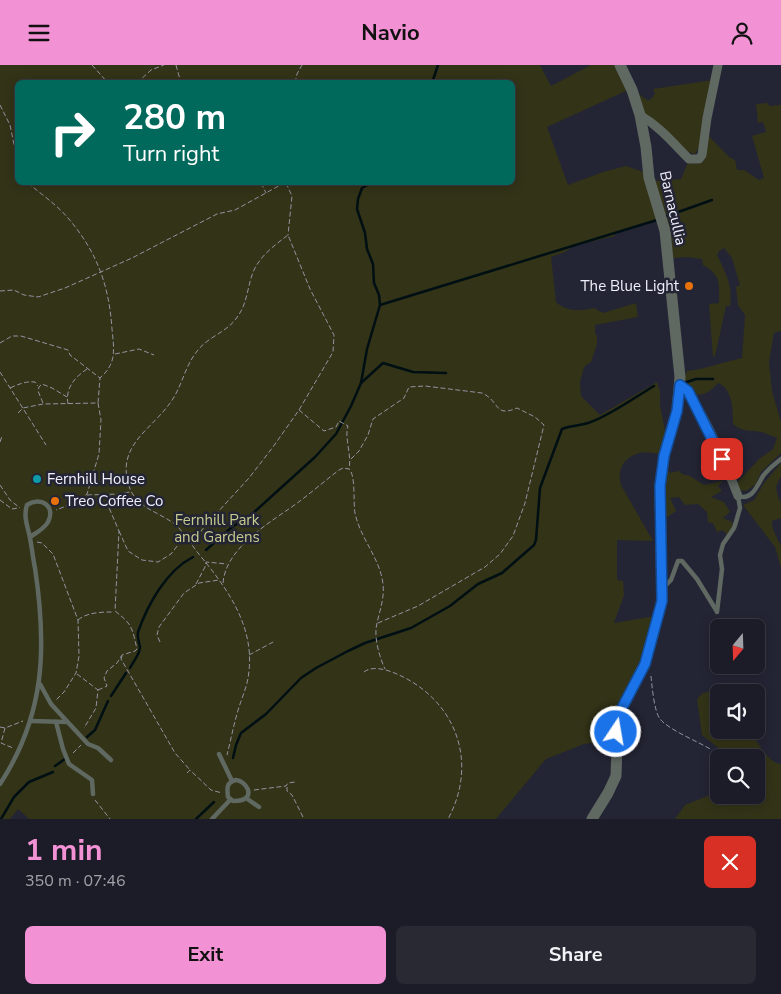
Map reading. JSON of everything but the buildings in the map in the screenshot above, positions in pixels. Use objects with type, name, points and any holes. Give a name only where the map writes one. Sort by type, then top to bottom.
[{"type":"street","name":"Barnacullia","points":[[592,819],[616,776],[618,718],[645,664],[661,608],[663,588],[660,486],[664,456],[677,411],[680,391],[679,358],[665,231],[649,178],[640,115],[632,90],[620,65]]},
{"type":"street","name":"Barnacullia","points":[[640,115],[655,124],[689,159],[699,159],[702,155],[707,118],[718,65]]},
{"type":"street","points":[[680,391],[688,391],[701,414],[738,496]]},
{"type":"lane","points":[[663,588],[671,580],[678,561],[682,561],[704,589],[717,611],[722,569],[720,555],[723,544],[736,522],[740,508],[738,496],[748,497],[756,490],[764,476],[781,459]]},
{"type":"lane","points":[[0,784],[18,752],[31,721],[40,683],[42,626],[25,510],[27,505],[33,501],[38,501],[49,507],[51,512],[44,527],[30,540]]},
{"type":"lane","points":[[40,683],[52,704],[78,734],[88,744],[98,748],[112,760]]},
{"type":"lane","points":[[31,721],[67,722]]},
{"type":"lane","points":[[56,723],[69,764],[92,780],[94,793]]},
{"type":"lane","points":[[219,754],[232,781]]},
{"type":"lane","points":[[230,800],[228,785],[232,781],[240,780],[246,784],[248,791],[246,798]]},
{"type":"lane","points":[[212,819],[230,800],[243,800],[246,798]]},
{"type":"lane","points":[[246,798],[259,807]]},
{"type":"path","points":[[92,65],[105,80]]},
{"type":"path","points":[[140,80],[151,70],[164,65]]},
{"type":"path","points":[[176,65],[180,80]]},
{"type":"path","points":[[296,80],[302,65]]},
{"type":"path","points":[[0,105],[10,125],[15,149]]},
{"type":"path","points":[[30,185],[67,218],[88,247],[102,272],[108,297],[114,355],[108,371],[100,378],[98,403],[101,420],[99,454],[86,495],[77,503],[51,512]]},
{"type":"path","points":[[262,185],[266,193]]},
{"type":"path","points":[[0,291],[14,290],[24,295],[38,297],[65,288],[152,248],[211,216],[235,210],[281,185]]},
{"type":"path","points":[[191,544],[249,478],[299,410],[330,359],[335,340],[332,329],[310,289],[288,235],[292,196],[286,185]]},
{"type":"path","points":[[225,768],[233,730],[247,681],[249,655],[245,627],[239,612],[220,580],[186,537],[173,523],[142,504],[131,492],[126,467],[134,443],[172,402],[198,349],[228,328],[237,318],[246,303],[254,271],[258,263],[271,248],[288,235]]},
{"type":"path","points":[[0,343],[16,335],[40,341],[68,351],[70,355],[100,378]]},
{"type":"path","points":[[114,355],[139,349],[154,355]]},
{"type":"path","points":[[68,404],[66,397],[74,377],[88,368]]},
{"type":"path","points":[[0,372],[46,445]]},
{"type":"path","points":[[10,388],[23,383],[35,382],[39,387],[38,391],[43,404]]},
{"type":"path","points":[[39,387],[42,384],[66,397]]},
{"type":"path","points":[[378,623],[418,606],[485,567],[500,554],[513,537],[526,503],[544,425],[535,417],[518,408],[506,412],[500,411],[488,396],[482,393],[425,386],[408,387],[404,398],[373,419],[368,435],[351,459],[349,469],[353,475],[354,505],[358,524],[378,566],[383,583],[382,607],[378,623],[376,634],[385,669]]},
{"type":"path","points":[[18,413],[23,408],[43,404],[98,403]]},
{"type":"path","points":[[299,410],[324,431],[336,427],[338,421],[348,425],[346,430],[348,436],[347,446],[351,459]]},
{"type":"path","points":[[0,442],[2,436]]},
{"type":"path","points":[[223,585],[228,564],[238,551],[269,523],[339,470],[349,469]]},
{"type":"path","points":[[0,485],[6,495],[19,508],[25,510]]},
{"type":"path","points":[[86,495],[110,495],[131,492]]},
{"type":"path","points":[[110,495],[107,503],[128,551],[142,560],[158,562],[171,554],[186,537]]},
{"type":"path","points":[[0,500],[12,509],[19,508]]},
{"type":"path","points":[[115,611],[119,531]]},
{"type":"path","points":[[30,540],[42,543],[53,554],[78,619],[79,656],[76,673],[64,692],[52,704]]},
{"type":"path","points":[[373,557],[378,555]]},
{"type":"path","points":[[206,562],[228,564]]},
{"type":"path","points":[[196,585],[206,562]]},
{"type":"path","points":[[160,642],[157,635],[159,627],[184,593],[196,585],[220,580]]},
{"type":"path","points":[[78,619],[83,616],[115,611],[129,622],[133,632],[137,649],[122,655],[117,663],[107,671],[104,678],[107,686],[98,690]]},
{"type":"path","points":[[249,655],[275,641]]},
{"type":"path","points":[[122,655],[121,659],[175,753],[204,785],[219,793],[228,793]]},
{"type":"path","points":[[364,672],[368,669],[385,669],[424,689],[442,708],[455,730],[460,750],[461,780],[457,799],[448,819]]},
{"type":"path","points":[[76,673],[98,690]]},
{"type":"path","points":[[652,685],[660,718],[674,729],[712,749]]},
{"type":"path","points":[[78,734],[96,707],[98,690]]},
{"type":"path","points":[[0,727],[5,728],[19,721],[31,721]]},
{"type":"path","points":[[5,728],[1,743],[18,752]]},
{"type":"path","points":[[67,759],[85,741]]},
{"type":"path","points":[[187,773],[190,770]]},
{"type":"path","points":[[254,790],[286,786],[288,783],[295,782]]},
{"type":"path","points":[[286,786],[287,791],[292,795],[304,819]]},
{"type":"path","points":[[94,793],[95,800],[110,819]]},
{"type":"path","points":[[294,801],[299,800]]},
{"type":"green space","name":"Fernhill Park and Gardens","points":[[0,65],[540,65],[551,86],[591,65],[615,65],[628,90],[547,127],[568,185],[626,166],[643,172],[659,220],[614,232],[615,236],[573,246],[565,252],[551,257],[556,302],[564,308],[584,310],[594,308],[603,313],[636,303],[638,317],[595,325],[597,344],[591,362],[584,367],[580,382],[581,396],[600,415],[657,382],[666,431],[660,454],[644,452],[633,455],[622,465],[620,474],[621,485],[653,541],[617,540],[617,580],[623,581],[624,595],[614,623],[655,616],[645,655],[613,719],[611,741],[584,744],[546,759],[496,819],[29,819],[18,809],[10,819],[0,819]]},
{"type":"green space","points":[[713,80],[700,145],[695,154],[685,151],[675,138],[644,113],[637,95],[639,94],[650,100],[655,94],[653,89]]},
{"type":"green space","points":[[768,103],[769,106],[781,105],[781,331],[774,333],[769,362],[772,391],[781,422],[781,453],[761,472],[756,484],[746,491],[739,490],[737,483],[759,459],[773,449],[777,438],[763,432],[742,430],[736,427],[733,424],[731,401],[727,390],[723,386],[718,383],[707,393],[697,395],[693,394],[684,379],[687,371],[742,358],[745,315],[738,305],[736,287],[740,285],[732,258],[724,248],[717,255],[728,280],[731,299],[730,306],[726,306],[715,356],[713,357],[709,304],[719,303],[718,281],[714,273],[703,265],[702,259],[673,258],[654,181],[681,179],[688,162],[696,164],[704,161],[708,135],[729,157],[735,160],[737,170],[744,170],[759,180],[764,178],[752,136],[766,132],[763,122],[758,123],[756,104]]},
{"type":"green space","points":[[781,463],[781,476],[776,487],[781,503],[781,518],[772,521],[772,526],[781,546],[781,568],[775,547],[743,505],[754,500],[764,483]]},
{"type":"green space","points":[[668,470],[670,473],[679,471],[704,485],[723,481],[718,486],[722,491],[711,497],[724,502],[730,512],[723,518],[732,522],[733,527],[727,534],[722,530],[717,532],[713,523],[708,522],[707,512],[698,504],[685,505],[679,497],[670,498],[676,511],[664,519],[664,492]]},
{"type":"green space","points":[[710,691],[710,739],[755,739],[762,749],[720,749],[702,735],[697,699],[703,693]]},
{"type":"green space","points":[[765,753],[771,760],[781,764],[781,819],[675,819],[685,805],[710,795],[710,804],[765,804]]},
{"type":"waterway","points":[[433,80],[438,65]]},
{"type":"waterway","points":[[206,550],[232,527],[251,515],[315,457],[336,434],[351,406],[361,383],[367,349],[380,305],[379,295],[374,283],[373,264],[367,249],[365,233],[357,209],[362,188],[367,185]]},
{"type":"waterway","points":[[667,216],[712,200]]},
{"type":"waterway","points":[[380,305],[657,220]]},
{"type":"waterway","points":[[361,383],[383,363],[413,372],[446,373]]},
{"type":"waterway","points":[[684,383],[696,379],[713,379]]},
{"type":"waterway","points":[[233,758],[241,733],[266,714],[301,678],[348,651],[365,643],[411,628],[450,606],[478,584],[502,573],[534,545],[540,488],[562,429],[595,420],[612,412],[654,386]]},
{"type":"waterway","points":[[130,668],[140,650],[138,632],[147,610],[166,579],[183,563],[193,557]]},
{"type":"waterway","points":[[111,696],[126,673]]},
{"type":"waterway","points":[[87,737],[95,730],[108,701]]},
{"type":"waterway","points":[[55,766],[65,759]]},
{"type":"waterway","points":[[1,819],[14,797],[29,782],[53,772]]},
{"type":"waterway","points":[[196,819],[214,802]]},
{"type":"place","name":"The Blue Light","points":[[689,286]]},
{"type":"place","name":"Fernhill House","points":[[37,479]]},
{"type":"place","name":"Treo Coffee Co","points":[[55,501]]},
{"type":"route","points":[[616,732],[622,708],[645,664],[662,601],[660,486],[662,464],[677,411],[680,385],[688,391],[722,459]]}]
